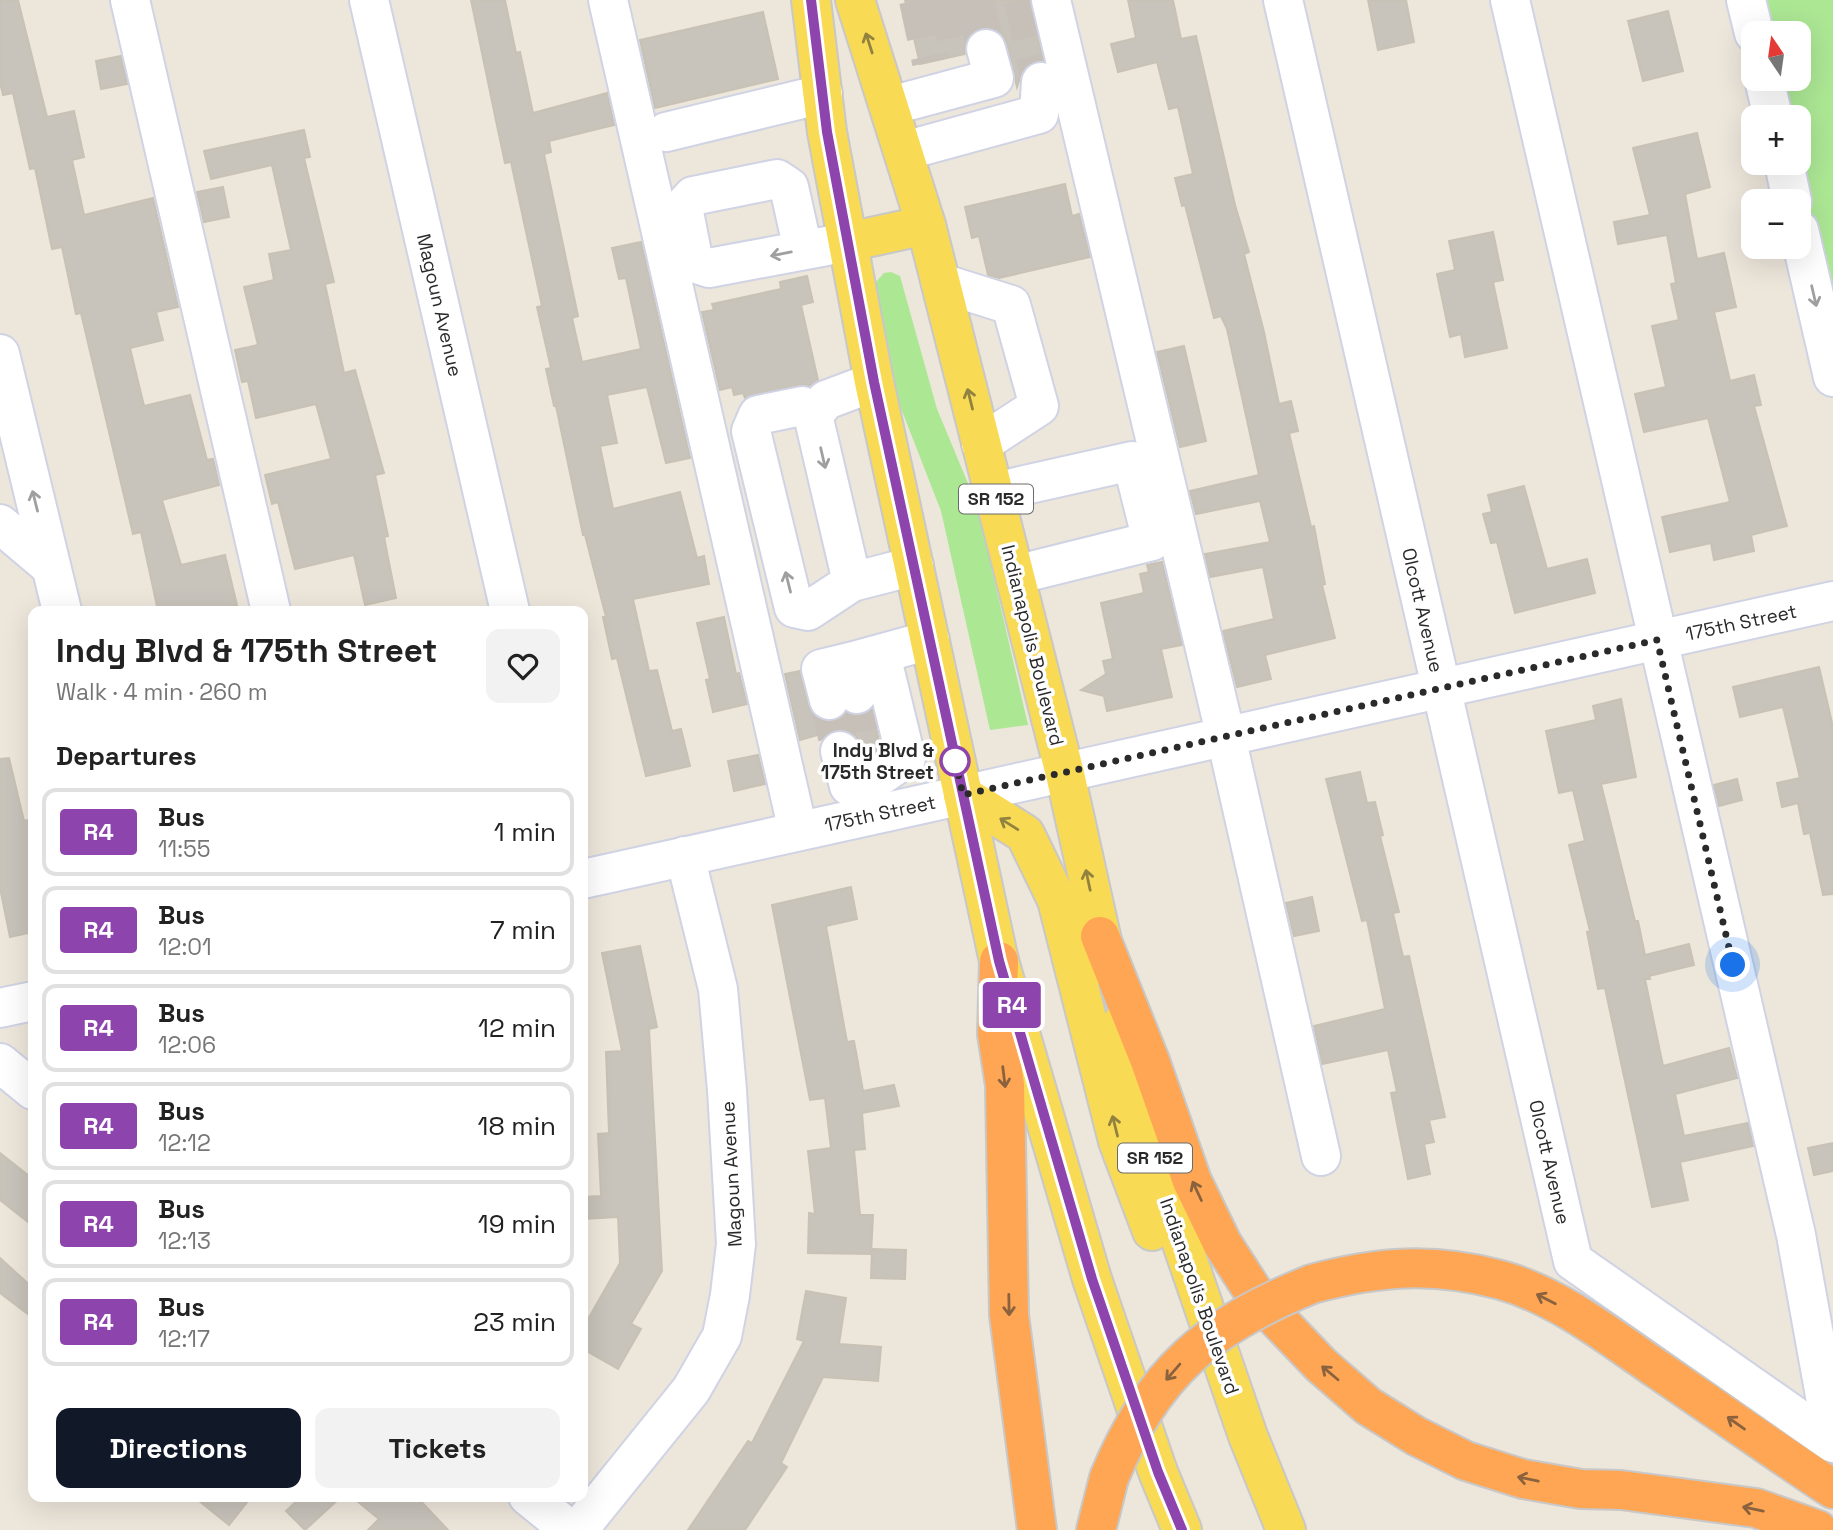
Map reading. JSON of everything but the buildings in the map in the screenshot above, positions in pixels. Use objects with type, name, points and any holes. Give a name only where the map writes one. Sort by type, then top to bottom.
[{"type":"highway","points":[[1100,936],[1150,1061],[1192,1181],[1222,1243],[1258,1299],[1321,1365],[1368,1406],[1416,1436],[1466,1461],[1523,1479],[1581,1489],[1621,1490],[1756,1508],[1818,1530]]},
{"type":"highway","points":[[999,961],[997,1034],[1005,1085],[1009,1315],[1037,1530]]},
{"type":"highway","points":[[1096,1530],[1109,1478],[1126,1438],[1154,1393],[1180,1363],[1208,1338],[1247,1314],[1312,1284],[1358,1271],[1397,1267],[1440,1270],[1501,1280],[1543,1296],[1608,1335],[1833,1489]]},
{"type":"main road","points":[[811,0],[823,94],[874,382],[999,961],[1092,1279],[1158,1472],[1182,1530]]},
{"type":"main road","name":"Indianapolis Boulevard","points":[[855,0],[926,225],[1066,774],[1100,936],[1164,1191],[1248,1436],[1286,1530]]},
{"type":"main road","points":[[823,94],[886,93]]},
{"type":"main road","points":[[848,242],[926,225]]},
{"type":"main road","points":[[963,795],[1025,834],[1057,900],[1118,1141],[1164,1262],[1248,1436]]},
{"type":"street","points":[[130,0],[270,606]]},
{"type":"street","name":"Magoun Avenue","points":[[369,0],[509,606]]},
{"type":"street","points":[[608,0],[682,266],[798,831]]},
{"type":"street","points":[[1051,0],[1226,737],[1321,1156]]},
{"type":"street","name":"Olcott Avenue","points":[[1283,0],[1573,1261],[1833,1441]]},
{"type":"street","points":[[1510,0],[1796,1235],[1833,1441]]},
{"type":"street","points":[[1746,0],[1751,21]]},
{"type":"street","points":[[886,93],[956,69],[948,138]]},
{"type":"street","points":[[904,151],[1039,114],[1041,82]]},
{"type":"street","points":[[666,132],[823,94]]},
{"type":"street","points":[[682,266],[683,207],[693,196],[777,179],[789,187],[803,250]]},
{"type":"street","points":[[682,266],[709,268],[848,242]]},
{"type":"street","points":[[1806,259],[1833,377]]},
{"type":"street","points":[[941,284],[1012,305],[1039,406],[981,444]]},
{"type":"street","points":[[0,354],[61,606]]},
{"type":"street","points":[[813,415],[826,400],[874,382]]},
{"type":"street","points":[[852,582],[813,415],[802,406],[758,415],[751,431],[794,608],[808,611],[852,582],[914,566]]},
{"type":"street","points":[[994,492],[1132,461],[1152,541],[1015,575]]},
{"type":"street","points":[[0,524],[51,567]]},
{"type":"street","name":"175th Street","points":[[588,878],[798,831],[867,777],[963,795],[1833,601]]},
{"type":"street","points":[[867,777],[906,758],[902,740],[854,678],[930,640]]},
{"type":"street","points":[[902,740],[948,727]]},
{"type":"street","name":"Magoun Avenue","points":[[578,1530],[691,1390],[722,1336],[730,1295],[736,1244],[718,989],[685,856]]},
{"type":"street","points":[[0,1008],[28,1002]]},
{"type":"street","points":[[0,1063],[28,1086]]},
{"type":"street","points":[[535,1502],[570,1530]]},
{"type":"green space","points":[[1755,0],[1833,0],[1833,338],[1811,242],[1811,189],[1799,189],[1796,175],[1811,175],[1811,105],[1779,105],[1776,91],[1811,91],[1811,21],[1760,21]]},
{"type":"green space","points":[[891,272],[900,276],[937,409],[977,505],[1028,725],[990,730],[941,511],[895,393],[876,282],[884,273]]},
{"type":"tunnel","points":[[918,0],[931,62]]},
{"type":"tunnel","points":[[947,0],[959,55]]},
{"type":"tunnel","points":[[975,0],[986,49]]},
{"type":"tunnel","points":[[1023,0],[1041,82]]},
{"type":"tunnel","points":[[857,694],[871,765]]},
{"type":"tunnel","points":[[829,700],[840,751]]},
{"type":"bus line","name":"R4","points":[[811,0],[827,132],[874,382],[999,961],[1092,1279],[1158,1472],[1182,1530]]},
{"type":"place","name":"Indy Blvd & 175th Street","points":[[955,761]]},
{"type":"route","points":[[955,761],[954,756],[963,795],[1657,640],[1733,965]]}]
